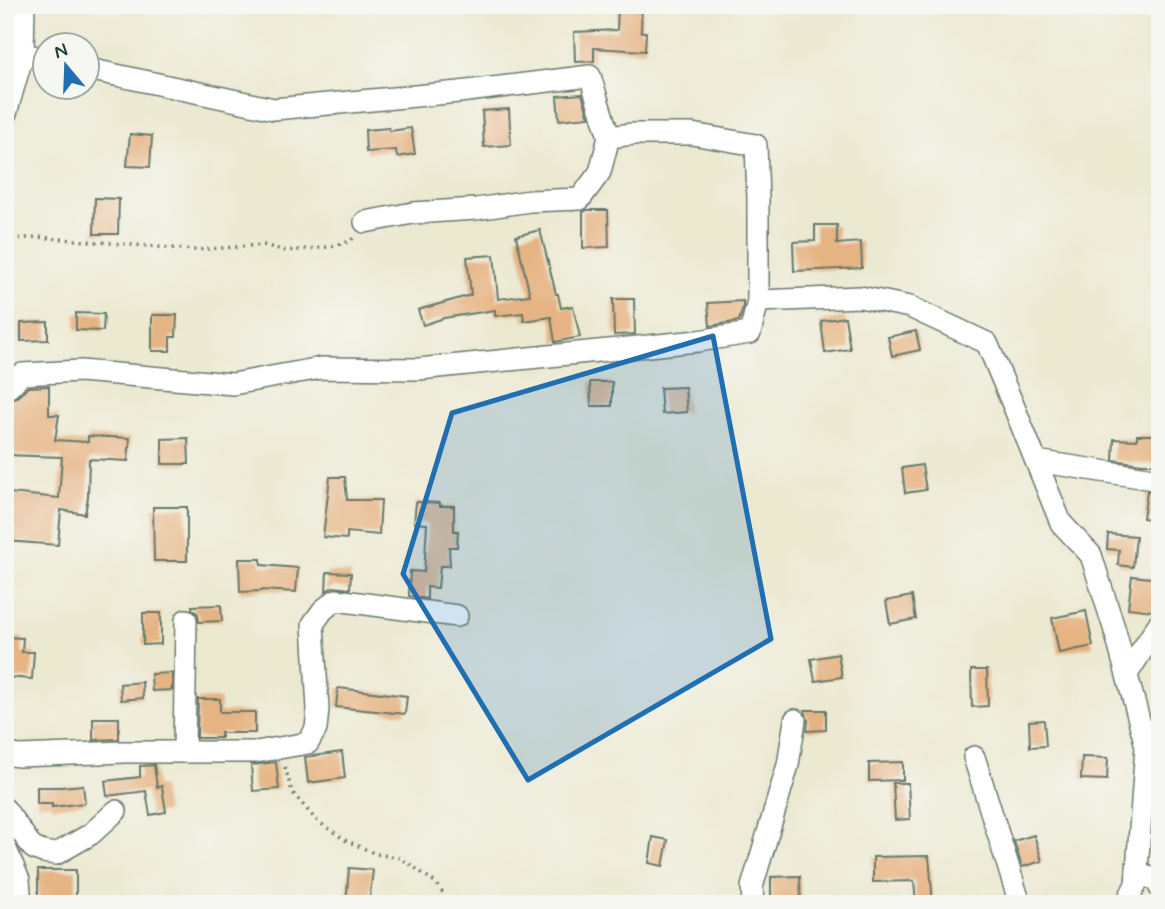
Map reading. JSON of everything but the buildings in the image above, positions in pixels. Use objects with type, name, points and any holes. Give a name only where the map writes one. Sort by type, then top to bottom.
[{"type":"street","points":[[5,117],[23,54],[24,5]]},
{"type":"street","points":[[23,54],[32,56]]},
{"type":"street","points":[[102,72],[274,109],[459,92],[590,76],[609,137],[600,172],[580,199],[530,201],[413,213],[365,222]]},
{"type":"street","points":[[5,387],[9,387],[22,374],[80,371],[233,384],[321,368],[419,369],[698,341],[750,333],[758,301],[755,145],[692,134],[633,134],[609,137]]},
{"type":"street","points":[[758,301],[860,297],[910,307],[986,343],[1061,523],[1091,555],[1146,746],[1136,884],[1126,904]]},
{"type":"street","points":[[1036,461],[1160,480]]},
{"type":"street","points":[[5,754],[19,756],[124,752],[256,752],[308,743],[316,729],[318,709],[313,624],[323,610],[335,600],[457,616]]},
{"type":"street","points":[[184,752],[186,620]]},
{"type":"street","points":[[1127,674],[1160,622]]},
{"type":"street","points":[[753,904],[752,887],[788,765],[795,720]]},
{"type":"street","points":[[974,757],[1020,904]]},
{"type":"street","points":[[5,809],[33,848],[56,854],[91,834],[116,811]]},
{"type":"street","points":[[5,847],[19,880],[21,904]]},
{"type":"street","points":[[1137,871],[1158,882],[1160,888]]},
{"type":"path","points":[[5,240],[38,237],[195,250],[263,245],[286,251],[329,247],[351,241],[365,222]]},
{"type":"path","points":[[280,748],[292,792],[316,820],[345,841],[376,854],[401,858],[436,883],[444,895],[443,904]]},
{"type":"highlighted area","points":[[713,336],[771,639],[528,780],[403,574],[452,413]]}]
